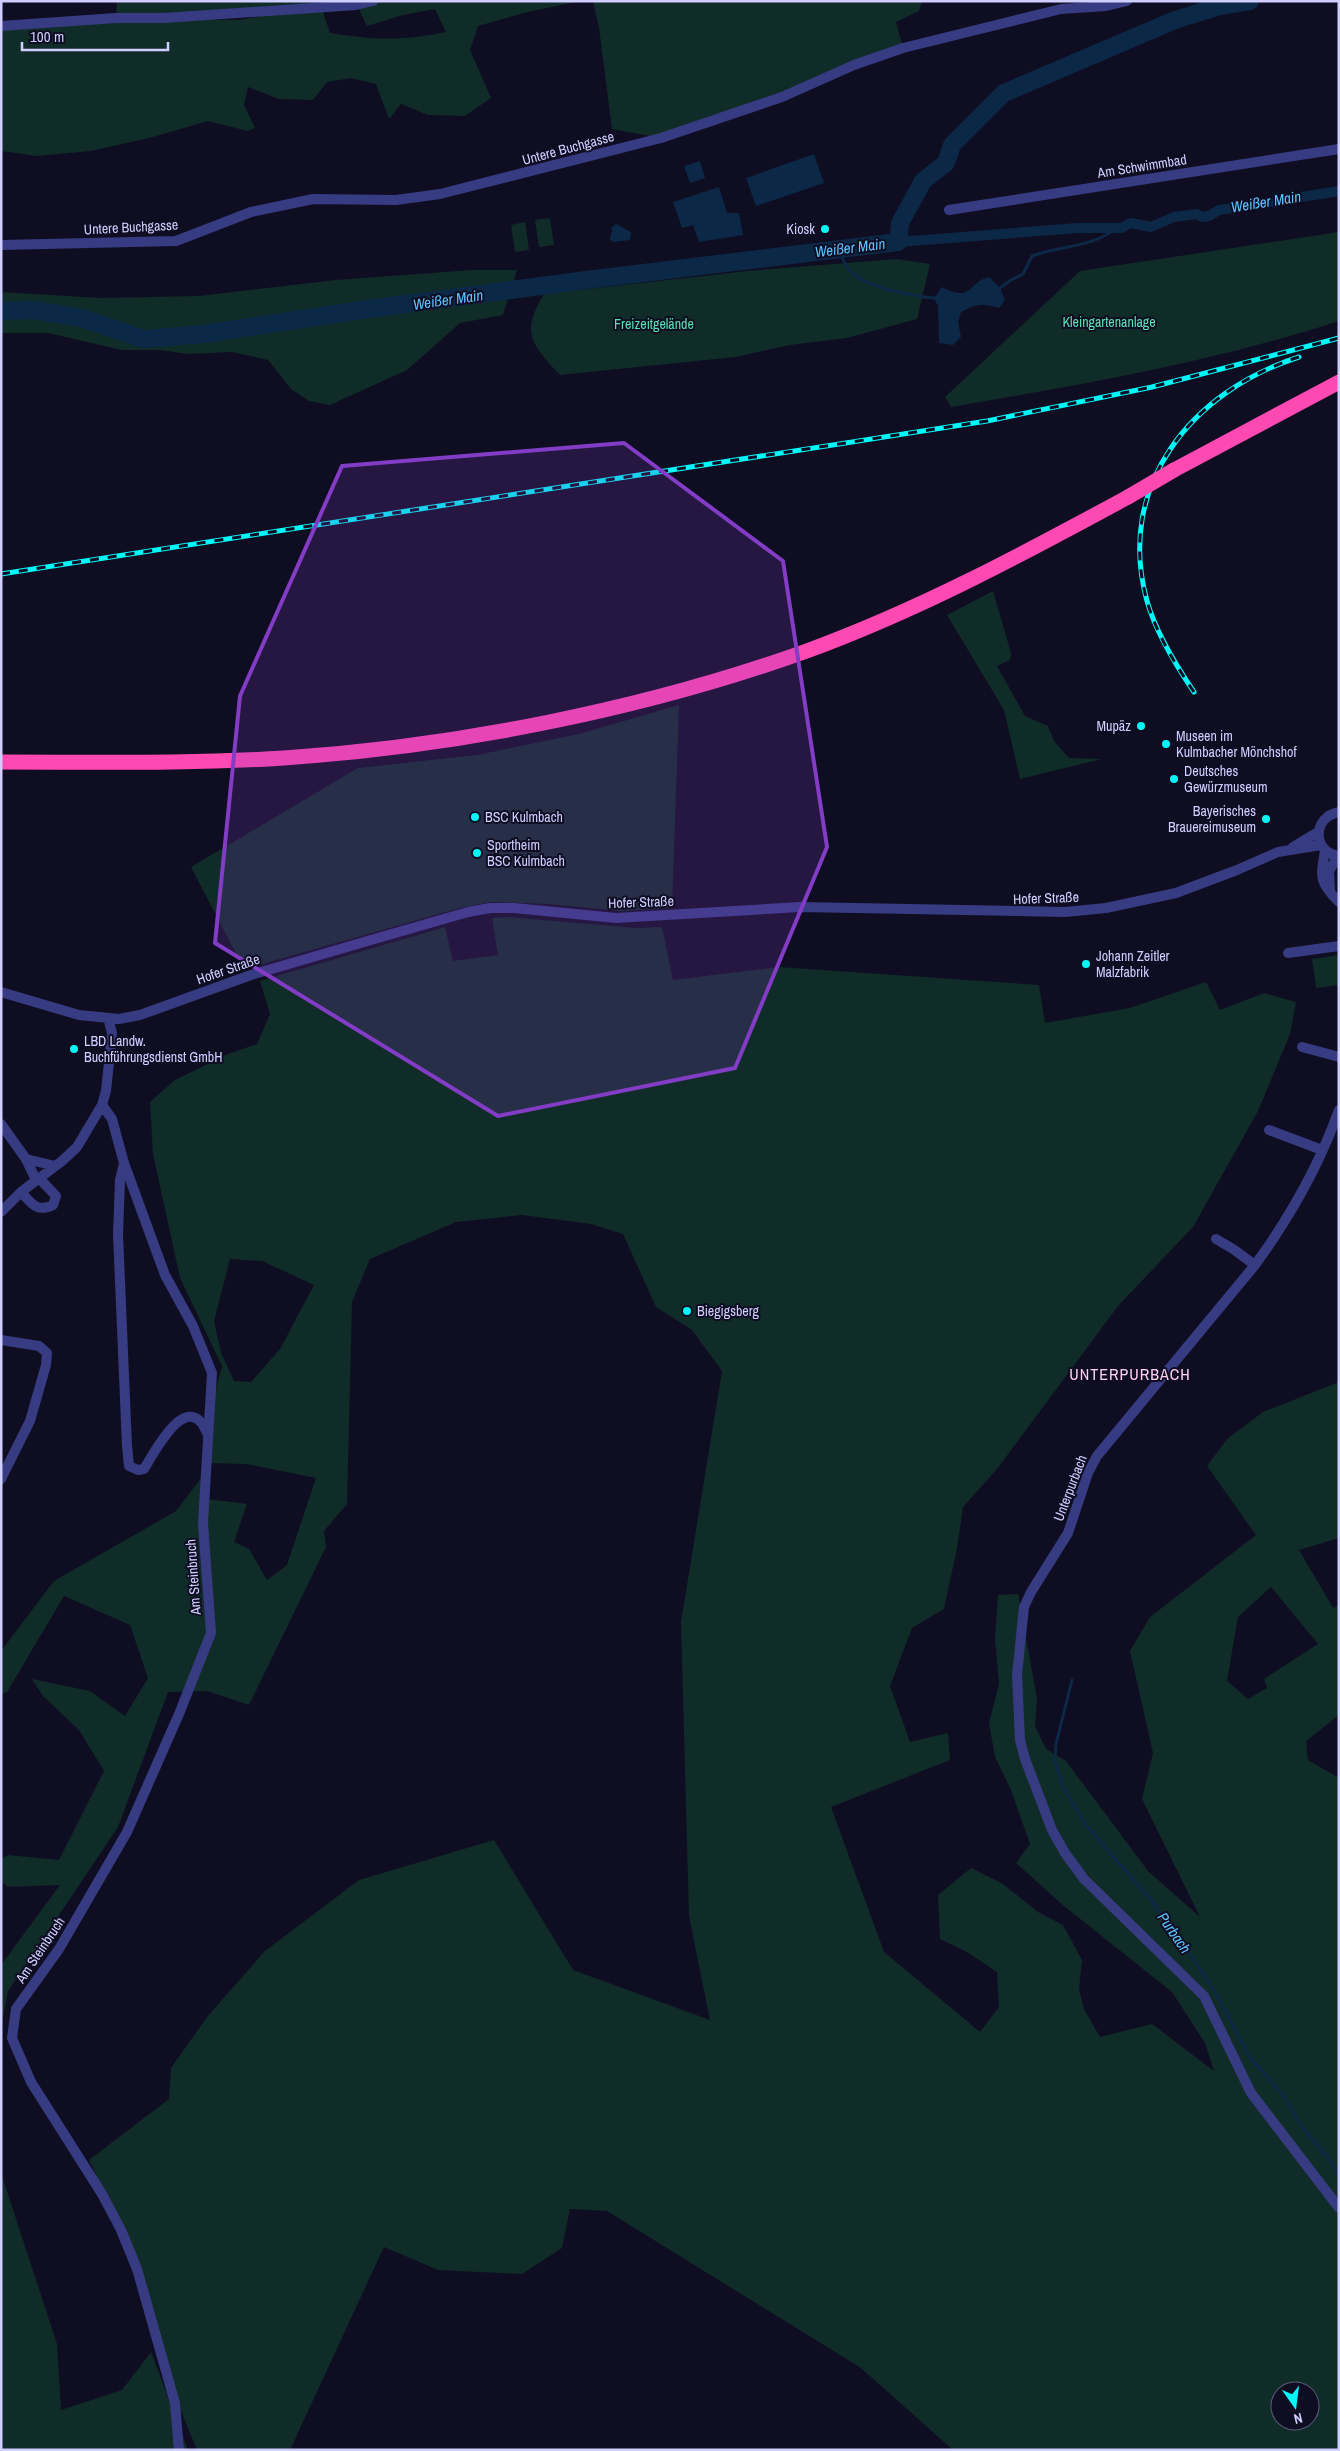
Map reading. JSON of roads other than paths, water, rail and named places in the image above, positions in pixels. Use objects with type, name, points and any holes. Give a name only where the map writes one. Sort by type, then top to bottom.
[{"type":"highway","points":[[1,762],[147,764],[286,758],[385,747],[490,732],[585,713],[740,673],[872,625],[1007,562],[1339,382]]},
{"type":"street","points":[[1,26],[116,18],[164,18],[356,5],[373,1]]},
{"type":"street","name":"Untere Buchgasse","points":[[1,245],[176,241],[251,212],[313,200],[396,200],[440,194],[661,138],[782,97],[854,65],[903,48],[1054,10],[1106,6],[1127,1]]},
{"type":"street","name":"Am Schwimmbad","points":[[949,210],[1339,149]]},
{"type":"street","name":"Hofer Straße","points":[[1,992],[79,1015],[108,1018],[140,1015],[251,976],[468,912],[490,908],[514,908],[616,918],[800,907],[1065,912],[1106,908],[1176,893],[1291,848],[1318,832],[1328,816],[1339,812]]},
{"type":"street","points":[[1318,832],[1323,847],[1321,878],[1339,902]]},
{"type":"street","points":[[1323,847],[1339,856],[1329,871],[1330,892]]},
{"type":"street","name":"Hofer Straße","points":[[1291,848],[1323,847]]},
{"type":"street","points":[[1288,953],[1339,946]]},
{"type":"street","points":[[1,1212],[22,1192],[77,1147],[102,1105],[106,1091],[112,1033],[108,1018]]},
{"type":"street","points":[[1302,1046],[1339,1057]]},
{"type":"street","points":[[102,1105],[112,1119],[124,1163],[120,1180],[118,1234],[127,1446],[130,1466],[138,1470],[144,1469],[167,1432],[178,1422],[185,1419],[191,1417],[198,1419],[208,1433]]},
{"type":"street","name":"Unterpurbach","points":[[1339,1110],[1322,1150],[1291,1212],[1255,1265],[1097,1456],[1088,1473],[1068,1533],[1031,1592],[1024,1607],[1017,1675],[1022,1748],[1052,1830],[1065,1853],[1084,1879],[1204,1996],[1251,2093],[1339,2208]]},
{"type":"street","points":[[1,1124],[26,1158],[38,1179],[56,1196],[53,1205],[43,1209],[34,1207],[22,1192]]},
{"type":"street","points":[[1270,1130],[1322,1150]]},
{"type":"street","points":[[26,1158],[55,1166]]},
{"type":"street","name":"Am Steinbruch","points":[[124,1163],[165,1275],[193,1326],[212,1373],[203,1522],[211,1633],[179,1714],[127,1832],[59,1949],[16,2008],[12,2038],[31,2082],[102,2194],[121,2230],[134,2261],[175,2403],[179,2450]]},
{"type":"street","points":[[1216,1239],[1234,1248],[1255,1265]]},
{"type":"street","points":[[1,1340],[39,1346],[47,1353],[46,1365],[30,1421],[1,1479]]},
{"type":"water","points":[[814,154],[824,183],[756,206],[746,178]]},
{"type":"water","points":[[700,161],[705,178],[690,183],[684,166]]},
{"type":"water","points":[[719,187],[727,213],[739,213],[743,235],[699,242],[693,225],[682,228],[673,202]]},
{"type":"water","points":[[616,224],[631,232],[630,240],[613,242],[610,240],[611,233],[613,232],[611,228]]},
{"type":"water","points":[[989,277],[1000,288],[1005,300],[999,308],[980,305],[961,312],[958,322],[961,337],[953,345],[939,343],[938,306],[934,298],[942,287],[959,293],[964,292],[976,283]]},
{"type":"waterway","name":"Weißer Main","points":[[1,311],[34,310],[82,318],[144,339],[204,334],[361,310],[586,280],[898,242],[900,223],[923,181],[946,163],[952,145],[1004,93],[1175,20],[1220,6],[1250,1]]},
{"type":"waterway","name":"Weißer Main","points":[[898,242],[1078,228],[1121,228],[1131,223],[1151,227],[1174,217],[1197,214],[1202,217],[1209,216],[1219,210],[1339,191]]},
{"type":"waterway","points":[[1000,288],[1023,274],[1032,256],[1087,243],[1098,239],[1116,228]]},
{"type":"waterway","points":[[838,249],[849,270],[856,276],[889,290],[934,298]]},
{"type":"waterway","name":"Purbach","points":[[1072,1680],[1056,1744],[1055,1762],[1063,1787],[1085,1824],[1151,1900],[1180,1939],[1217,1995],[1249,2056],[1282,2094],[1302,2127],[1329,2159],[1339,2175]]},
{"type":"railway","points":[[1,574],[987,421],[1152,387],[1339,338]]},
{"type":"railway","points":[[1194,692],[1155,625],[1147,601],[1140,559],[1142,519],[1153,482],[1171,448],[1195,419],[1226,393],[1260,372],[1299,357]]},
{"type":"place","name":"Kiosk","points":[[825,229]]},
{"type":"place","name":"Mupäz","points":[[1141,726]]},
{"type":"place","name":"Museen im Kulmbacher Mönchshof","points":[[1166,744]]},
{"type":"place","name":"Deutsches Gewürzmuseum","points":[[1174,779]]},
{"type":"place","name":"BSC Kulmbach","points":[[475,817]]},
{"type":"place","name":"Bayerisches Brauereimuseum","points":[[1266,819]]},
{"type":"place","name":"Sportheim BSC Kulmbach","points":[[477,853]]},
{"type":"place","name":"Johann Zeitler Malzfabrik","points":[[1086,964]]},
{"type":"place","name":"LBD Landw. Buchführungsdienst GmbH","points":[[74,1049]]},
{"type":"place","name":"Biegigsberg","points":[[687,1311]]},
{"type":"district","name":"UNTERPURBACH","points":[[1130,1374]]},
{"type":"park label","name":"Kleingartenanlage","points":[[1109,322]]},
{"type":"park label","name":"Freizeitgelände","points":[[654,324]]}]
